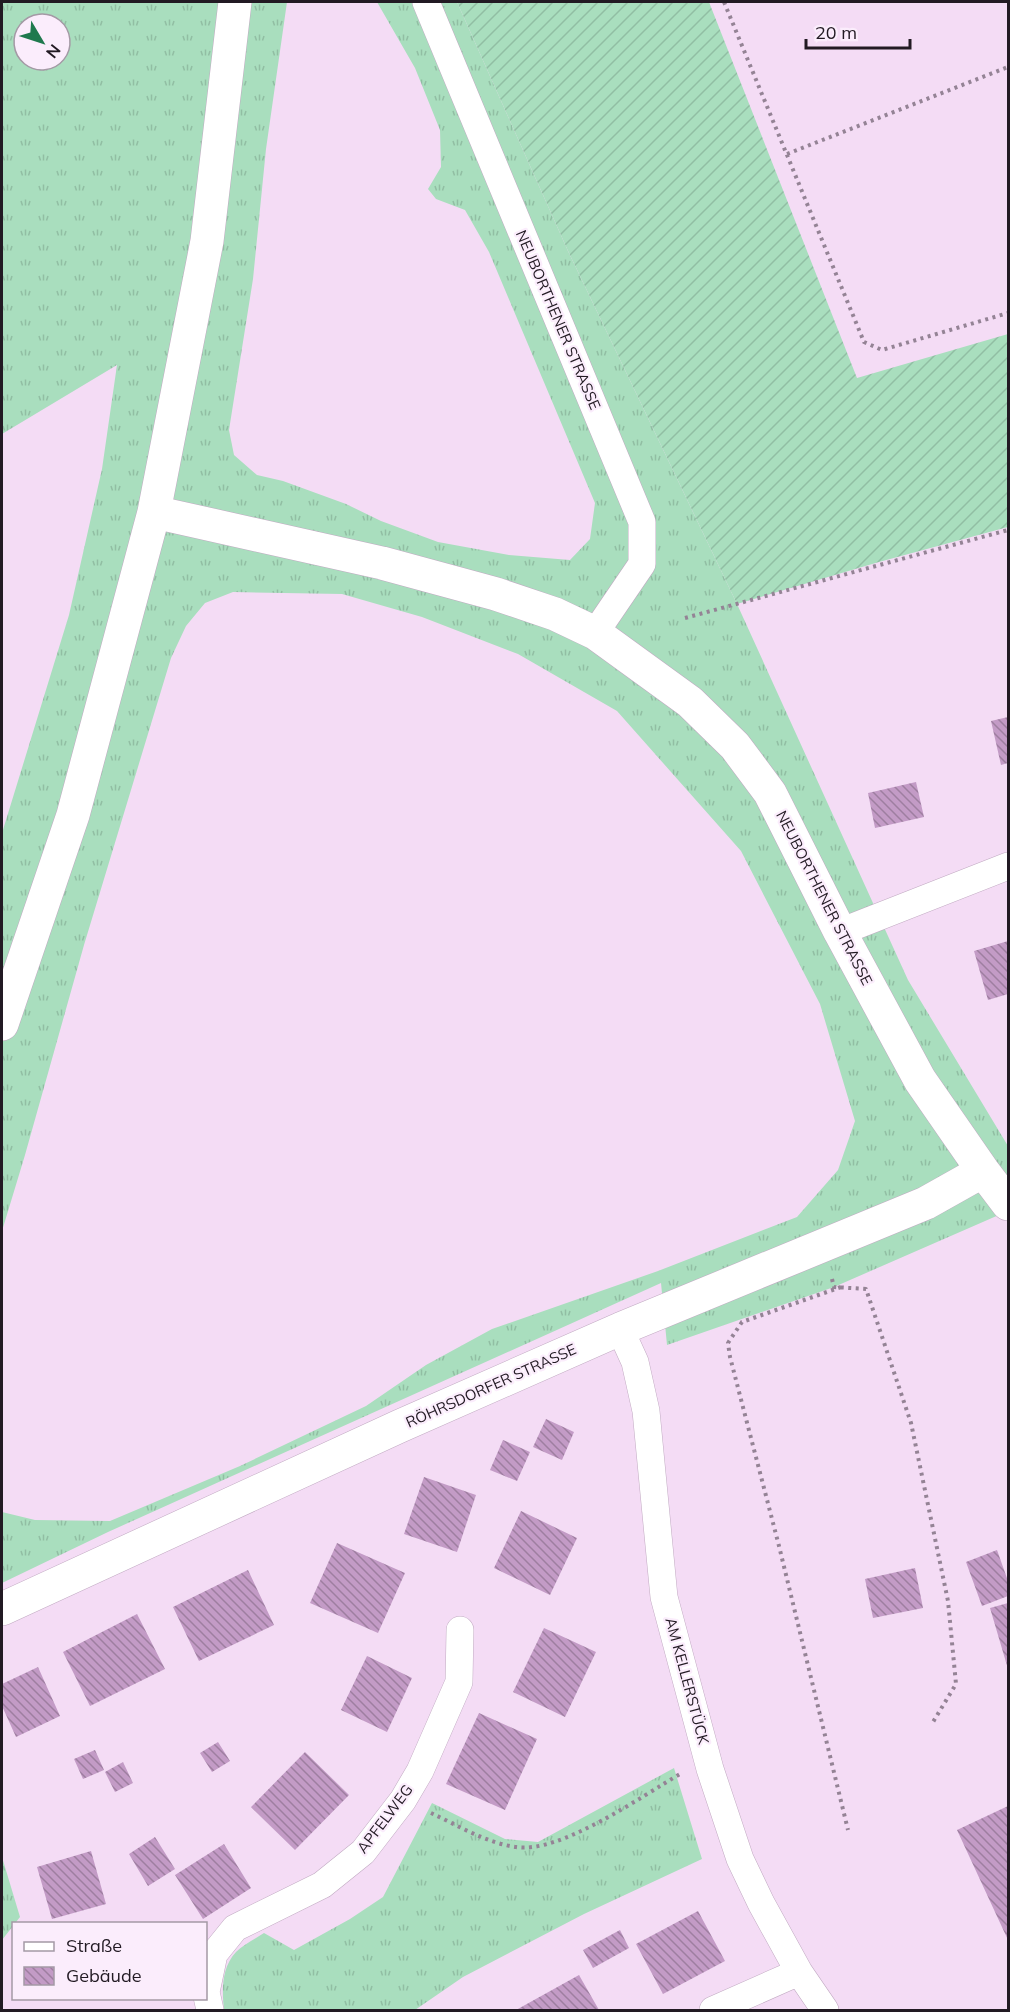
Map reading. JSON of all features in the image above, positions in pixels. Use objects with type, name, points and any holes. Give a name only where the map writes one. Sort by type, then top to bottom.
[{"type":"street","points":[[2,1023],[74,815],[154,512],[207,241],[234,2]]},
{"type":"street","name":"NEUBORTHENER STRASSE","points":[[426,2],[642,522],[642,564],[595,633]]},
{"type":"street","name":"NEUBORTHENER STRASSE","points":[[154,512],[382,563],[496,594],[555,614],[595,633],[690,702],[735,746],[770,793],[840,932],[920,1080],[982,1171],[1008,1204]]},
{"type":"street","points":[[840,932],[1008,866]]},
{"type":"street","name":"RÖHRSDORFER STRASSE","points":[[2,1609],[378,1436],[620,1329],[926,1203],[982,1171]]},
{"type":"street","name":"AM KELLERSTÜCK","points":[[620,1329],[636,1362],[646,1411],[664,1597],[707,1758],[740,1859],[799,1972],[825,2010]]},
{"type":"street","name":"APFELWEG","points":[[207,1987],[214,1954],[235,1928],[322,1885],[363,1852],[403,1800],[420,1771],[459,1682],[460,1630]]},
{"type":"street","points":[[713,2010],[799,1972]]},
{"type":"path","points":[[724,2],[864,342],[882,350],[1008,313]]},
{"type":"path","points":[[787,154],[1008,67]]},
{"type":"path","points":[[685,618],[1008,530]]},
{"type":"path","points":[[822,1246],[834,1287],[866,1289],[911,1424],[948,1600],[956,1684],[933,1722]]},
{"type":"path","points":[[841,1287],[742,1322],[728,1342],[848,1830]]},
{"type":"path","points":[[403,1800],[490,1840],[517,1848],[547,1845],[594,1824],[707,1758]]},
{"type":"green space","points":[[2,2],[287,2],[266,149],[253,279],[229,430],[234,455],[257,475],[283,481],[346,504],[381,521],[438,542],[509,555],[570,560],[590,539],[595,503],[489,252],[465,210],[436,199],[428,189],[441,167],[440,130],[415,68],[377,2],[457,2],[568,251],[737,604],[908,980],[1008,1146],[1008,1211],[834,1287],[667,1345],[661,1283],[108,1532],[2,1583],[2,1512],[35,1520],[110,1521],[240,1466],[366,1406],[426,1365],[492,1329],[658,1271],[797,1217],[838,1170],[855,1121],[820,1004],[741,851],[617,711],[518,654],[422,617],[342,594],[233,592],[205,603],[186,626],[171,658],[84,945],[2,1231],[2,833],[69,615],[102,469],[117,365],[2,434]]},
{"type":"green space","points":[[457,2],[709,2],[857,378],[1008,334],[1008,527],[737,604],[568,251]]},
{"type":"green space","points":[[674,1768],[702,1859],[584,1914],[463,1977],[415,2010],[224,2010],[225,1972],[236,1952],[264,1933],[294,1950],[350,1919],[383,1897],[432,1803],[505,1839],[538,1842]]},
{"type":"green space","points":[[2,1857],[20,1917],[16,1922],[12,1922],[12,1927],[2,1940]]},
{"type":"building","points":[[1008,717],[1008,763],[1001,765],[991,721]]},
{"type":"building","points":[[916,782],[924,817],[875,828],[868,793]]},
{"type":"building","points":[[1008,941],[1008,994],[988,1000],[974,951]]},
{"type":"building","points":[[546,1419],[574,1432],[562,1460],[533,1447]]},
{"type":"building","points":[[503,1440],[530,1452],[517,1481],[490,1470]]},
{"type":"building","points":[[424,1477],[476,1495],[457,1552],[404,1534]]},
{"type":"building","points":[[521,1511],[577,1538],[550,1595],[494,1568]]},
{"type":"building","points":[[337,1543],[405,1573],[378,1633],[310,1603]]},
{"type":"building","points":[[997,1550],[1008,1581],[1008,1596],[982,1606],[966,1562]]},
{"type":"building","points":[[915,1568],[923,1608],[873,1618],[865,1579]]},
{"type":"building","points":[[248,1570],[274,1625],[199,1661],[173,1607]]},
{"type":"building","points":[[1008,1603],[1008,1669],[990,1608]]},
{"type":"building","points":[[137,1614],[165,1669],[90,1706],[63,1652]]},
{"type":"building","points":[[544,1628],[596,1652],[565,1717],[513,1692]]},
{"type":"building","points":[[367,1656],[412,1678],[387,1732],[341,1710]]},
{"type":"building","points":[[38,1667],[60,1716],[16,1737],[2,1706],[2,1684]]},
{"type":"building","points":[[479,1713],[537,1739],[505,1810],[446,1784]]},
{"type":"building","points":[[218,1742],[230,1761],[212,1772],[200,1753]]},
{"type":"building","points":[[95,1750],[104,1770],[83,1779],[74,1759]]},
{"type":"building","points":[[305,1752],[349,1795],[295,1850],[251,1807]]},
{"type":"building","points":[[123,1762],[133,1783],[115,1792],[105,1772]]},
{"type":"building","points":[[1008,1806],[1008,1940],[957,1830]]},
{"type":"building","points":[[155,1837],[175,1869],[148,1886],[129,1854]]},
{"type":"building","points":[[224,1844],[251,1888],[203,1919],[175,1875]]},
{"type":"building","points":[[91,1851],[106,1904],[52,1919],[37,1867]]},
{"type":"building","points":[[698,1911],[725,1961],[663,1994],[636,1944]]},
{"type":"building","points":[[620,1930],[629,1948],[593,1968],[583,1950]]},
{"type":"building","points":[[579,1975],[599,2010],[516,2010]]}]
